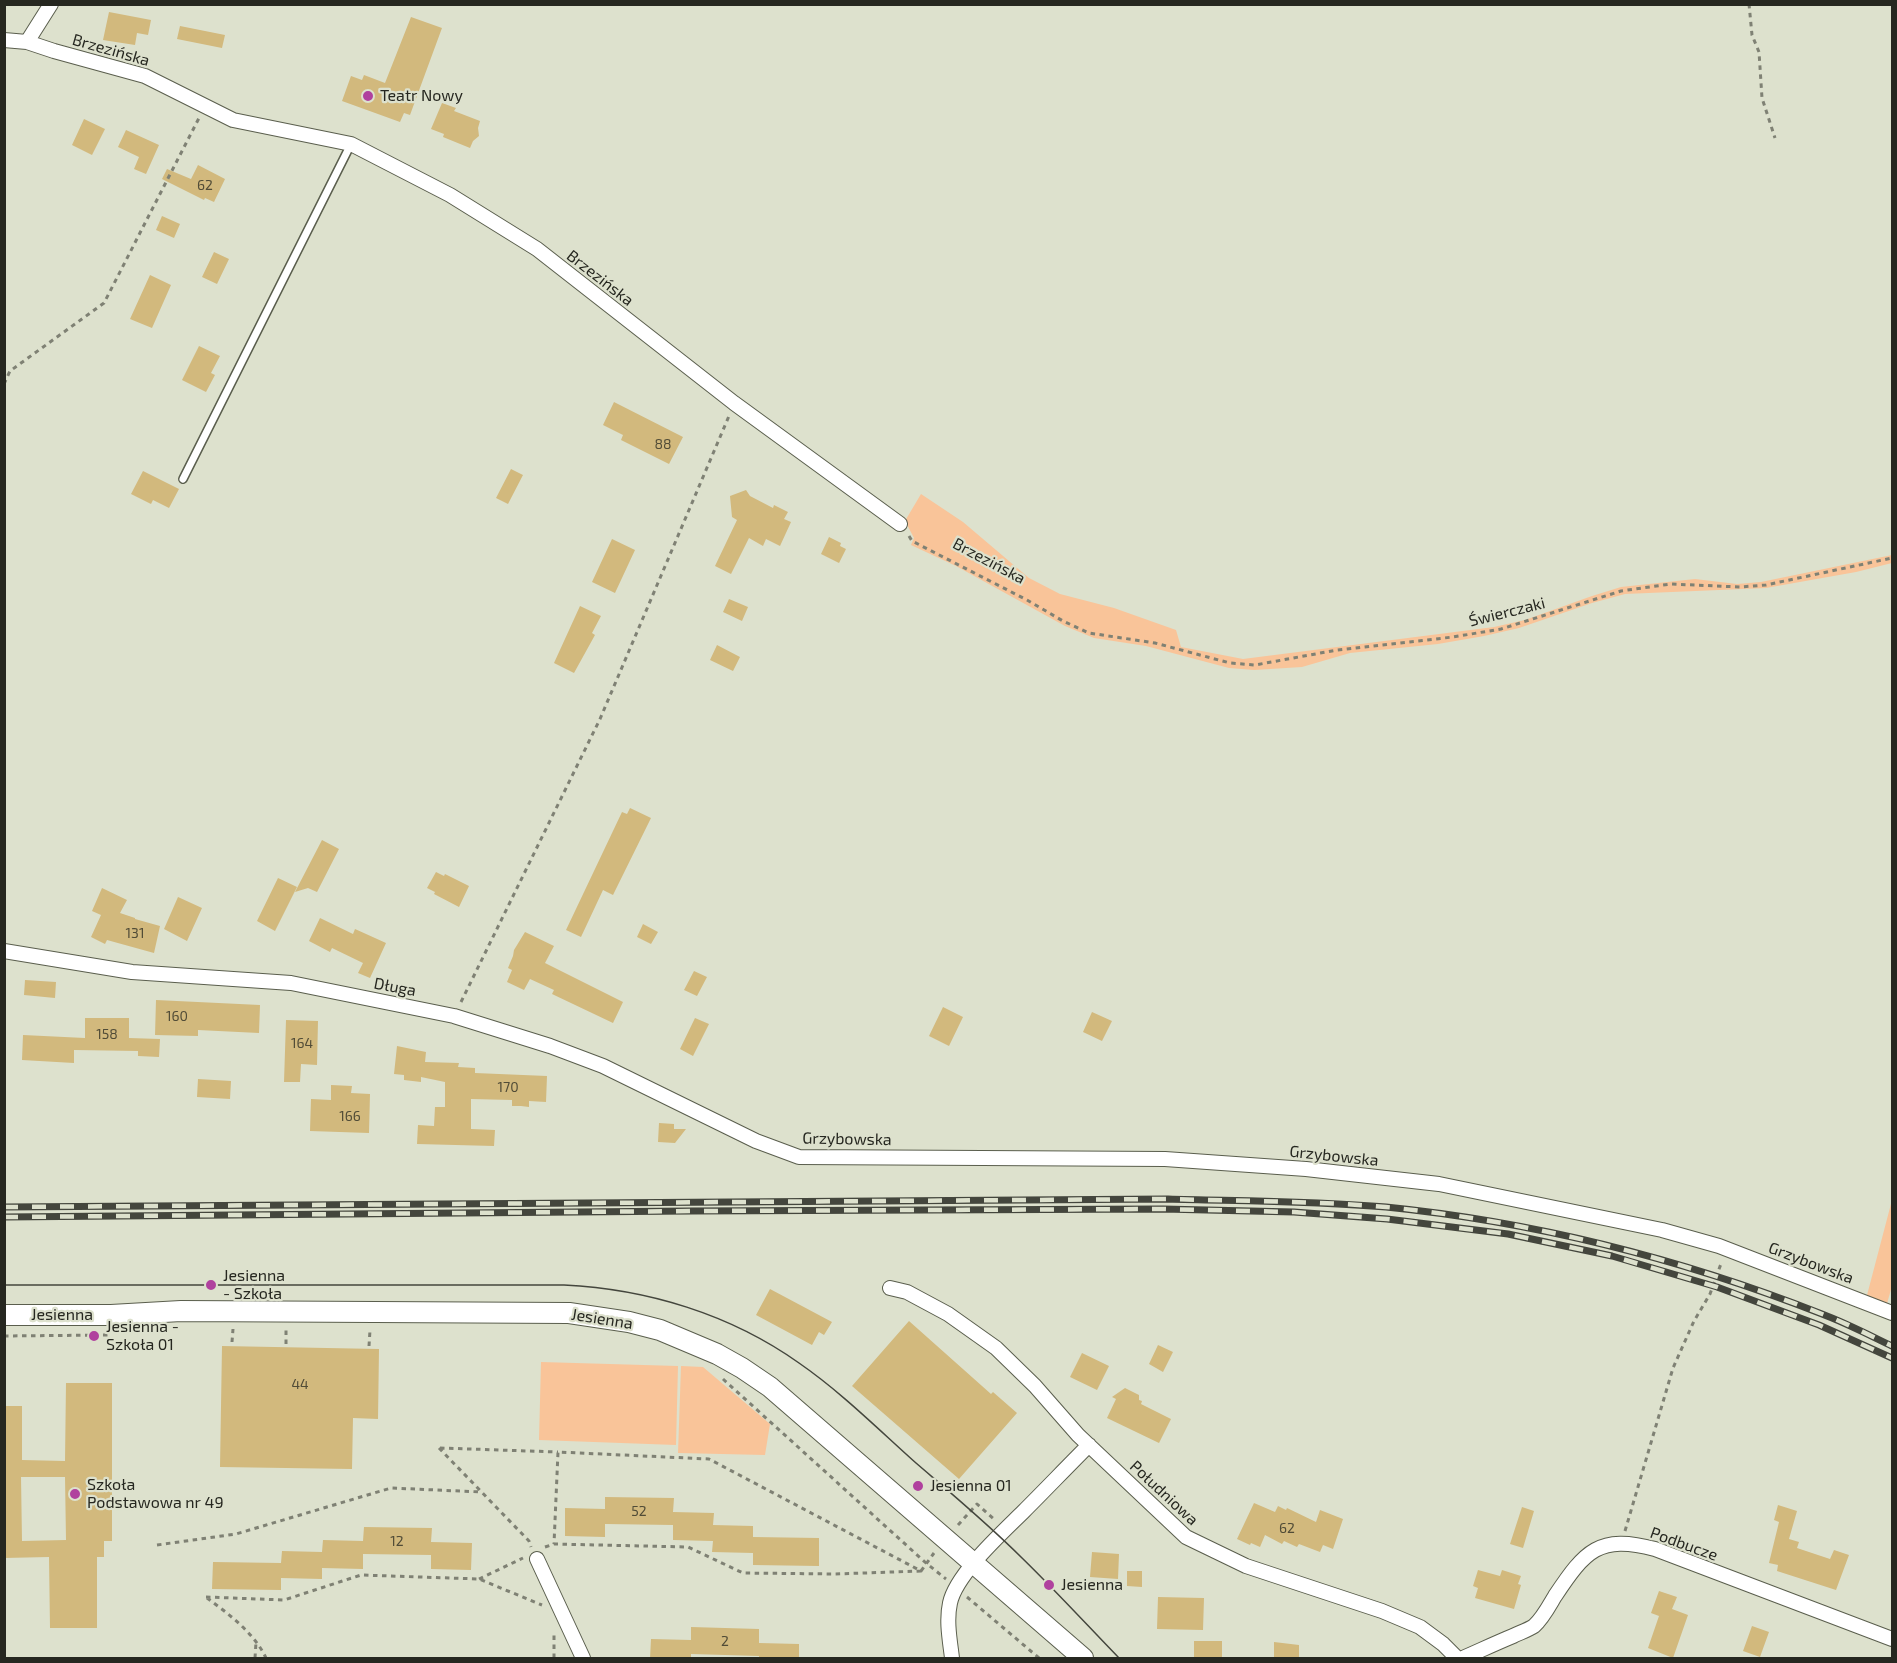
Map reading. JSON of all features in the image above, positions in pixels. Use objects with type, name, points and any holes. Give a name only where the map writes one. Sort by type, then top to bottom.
[{"type":"street","points":[[27,42],[51,4]]},
{"type":"street","name":"Brzezińska","points":[[4,40],[27,42],[145,76],[233,120],[351,144],[450,195],[537,249],[734,403],[900,524]]},
{"type":"street","name":"Długa","points":[[4,951],[132,972],[291,983],[454,1016],[550,1046],[603,1066],[756,1141]]},
{"type":"street","name":"Grzybowska","points":[[756,1141],[799,1156],[812,1158],[895,1156],[1165,1159],[1306,1168],[1439,1184],[1662,1230],[1727,1248],[1893,1313]]},
{"type":"street","name":"Południowa","points":[[890,1288],[907,1292],[948,1314],[996,1348],[1035,1386],[1089,1445],[1186,1537],[1246,1566],[1382,1611],[1420,1627],[1443,1644],[1457,1659]]},
{"type":"street","name":"Jesienna","points":[[4,1315],[111,1315],[181,1311],[527,1312],[569,1313],[629,1322],[660,1330],[717,1354],[771,1387],[974,1563],[1074,1656]]},
{"type":"street","points":[[952,1659],[950,1603],[957,1588],[993,1540],[1089,1445]]},
{"type":"street","name":"Podbucze","points":[[1463,1659],[1533,1626],[1544,1615],[1572,1570],[1584,1557],[1602,1546],[1618,1543],[1636,1544],[1655,1549],[1893,1639]]},
{"type":"street","points":[[540,1554],[583,1659]]},
{"type":"lane","points":[[183,479],[351,144]]},
{"type":"path","points":[[1749,4],[1752,35],[1759,52],[1762,98],[1776,138]]},
{"type":"path","points":[[4,384],[10,371],[104,303],[205,106]]},
{"type":"path","points":[[454,1016],[600,719],[734,403]]},
{"type":"path","name":"Brzezińska","points":[[900,524],[912,541],[1063,621],[1089,633],[1126,638]]},
{"type":"path","name":"Świerczaki","points":[[1126,638],[1155,643],[1230,663],[1255,665],[1336,650],[1453,637],[1501,629],[1621,591],[1671,584],[1740,587],[1766,585],[1893,558]]},
{"type":"path","points":[[1618,1543],[1623,1536],[1673,1368],[1710,1294],[1727,1248]]},
{"type":"path","points":[[232,1342],[233,1323]]},
{"type":"path","points":[[286,1323],[286,1344]]},
{"type":"path","points":[[369,1346],[370,1324]]},
{"type":"path","points":[[4,1336],[115,1335]]},
{"type":"path","points":[[720,1377],[951,1583]]},
{"type":"path","points":[[479,1580],[533,1553],[529,1540],[439,1448],[709,1459],[921,1571],[743,1574],[688,1547],[554,1544],[540,1554]]},
{"type":"path","points":[[554,1544],[558,1452]]},
{"type":"path","points":[[157,1545],[236,1534],[391,1488],[483,1492]]},
{"type":"path","points":[[266,1659],[261,1646],[224,1610],[206,1597],[284,1599],[361,1575],[479,1580],[543,1605]]},
{"type":"path","points":[[968,1597],[1039,1659]]},
{"type":"path","points":[[554,1629],[554,1659]]},
{"type":"path","points":[[255,1659],[256,1642]]},
{"type":"shaded area","points":[[921,494],[963,522],[1029,578],[1060,594],[1114,608],[1176,630],[1181,647],[1243,659],[1494,627],[1525,620],[1621,587],[1695,579],[1737,584],[1761,582],[1892,555],[1892,563],[1856,572],[1766,588],[1625,594],[1519,628],[1484,636],[1438,644],[1350,653],[1302,667],[1254,670],[1229,668],[1146,646],[1094,638],[1065,626],[956,566],[911,545],[914,538],[905,521]]},
{"type":"shaded area","points":[[1892,1200],[1892,1286],[1886,1307],[1866,1299]]},
{"type":"shaded area","points":[[541,1362],[678,1366],[676,1445],[539,1440]]},
{"type":"shaded area","points":[[681,1366],[703,1367],[770,1424],[765,1455],[678,1453]]},
{"type":"building","points":[[109,12],[151,20],[148,35],[137,33],[135,45],[103,40]]},
{"type":"building","points":[[411,17],[442,28],[410,115],[404,113],[400,122],[342,101],[351,76],[362,80],[364,75],[385,83]]},
{"type":"building","points":[[180,26],[225,35],[222,48],[177,39]]},
{"type":"building","points":[[442,103],[456,108],[454,111],[480,121],[479,136],[470,148],[443,137],[444,134],[431,129]]},
{"type":"building","points":[[84,119],[105,129],[92,155],[72,145]]},
{"type":"building","points":[[126,130],[159,145],[146,174],[134,169],[139,157],[118,147]]},
{"type":"building","points":[[198,165],[225,179],[214,202],[205,198],[204,200],[162,179],[167,169],[191,179]]},
{"type":"building","points":[[162,216],[180,224],[174,238],[156,230]]},
{"type":"building","points":[[214,252],[229,259],[217,284],[202,277]]},
{"type":"building","points":[[150,275],[171,285],[152,328],[130,319]]},
{"type":"building","points":[[199,346],[220,356],[211,373],[215,375],[206,392],[182,380]]},
{"type":"building","points":[[614,402],[683,437],[669,464],[621,440],[623,435],[603,425]]},
{"type":"building","points":[[511,469],[523,475],[508,504],[496,498]]},
{"type":"building","points":[[143,471],[179,489],[169,508],[153,500],[151,504],[131,494]]},
{"type":"building","points":[[746,490],[750,496],[773,508],[774,505],[788,512],[784,519],[791,522],[780,546],[766,539],[763,546],[749,538],[731,574],[715,566],[737,520],[732,517],[730,496]]},
{"type":"building","points":[[829,537],[841,543],[840,546],[846,549],[839,563],[821,554]]},
{"type":"building","points":[[612,539],[635,550],[615,593],[592,582]]},
{"type":"building","points":[[729,599],[748,607],[742,621],[723,612]]},
{"type":"building","points":[[580,606],[601,616],[592,633],[595,635],[574,673],[554,663]]},
{"type":"building","points":[[717,645],[740,657],[733,671],[710,660]]},
{"type":"building","points":[[630,808],[651,818],[613,895],[603,890],[581,937],[566,930],[622,812],[627,814]]},
{"type":"building","points":[[322,840],[339,849],[317,892],[308,888],[295,892]]},
{"type":"building","points":[[436,872],[469,886],[459,907],[427,888]]},
{"type":"building","points":[[278,878],[297,887],[275,931],[257,921]]},
{"type":"building","points":[[102,888],[127,900],[120,913],[160,926],[154,953],[107,940],[105,944],[91,937],[101,915],[92,911]]},
{"type":"building","points":[[178,897],[202,908],[187,941],[164,929]]},
{"type":"building","points":[[320,918],[353,934],[355,929],[386,943],[370,978],[358,973],[363,963],[332,948],[330,952],[309,941]]},
{"type":"building","points":[[643,924],[658,932],[651,944],[637,937]]},
{"type":"building","points":[[525,932],[554,946],[545,963],[623,1002],[613,1023],[552,994],[554,990],[530,979],[524,990],[507,982],[512,970],[508,968],[514,950]]},
{"type":"building","points":[[694,971],[707,977],[697,996],[684,990]]},
{"type":"building","points":[[25,980],[56,982],[55,998],[24,995]]},
{"type":"building","points":[[156,1000],[260,1005],[259,1033],[198,1030],[198,1036],[155,1035]]},
{"type":"building","points":[[943,1007],[963,1017],[949,1046],[929,1036]]},
{"type":"building","points":[[1092,1012],[1112,1021],[1102,1041],[1083,1032]]},
{"type":"building","points":[[85,1018],[129,1018],[129,1038],[160,1039],[159,1057],[138,1056],[138,1051],[74,1050],[74,1063],[22,1060],[23,1035],[85,1038]]},
{"type":"building","points":[[695,1018],[709,1024],[693,1056],[680,1049]]},
{"type":"building","points":[[286,1020],[318,1021],[317,1065],[301,1064],[300,1082],[284,1082]]},
{"type":"building","points":[[397,1046],[426,1052],[425,1062],[459,1063],[458,1067],[475,1068],[475,1073],[547,1076],[546,1102],[529,1101],[529,1107],[512,1106],[512,1100],[471,1099],[471,1129],[495,1130],[494,1146],[417,1144],[418,1125],[434,1126],[435,1107],[445,1107],[445,1082],[421,1077],[421,1082],[404,1080],[404,1075],[394,1074]]},
{"type":"building","points":[[198,1079],[231,1081],[230,1099],[197,1097]]},
{"type":"building","points":[[331,1085],[352,1086],[351,1093],[370,1094],[369,1133],[310,1131],[311,1099],[331,1100]]},
{"type":"building","points":[[659,1123],[674,1124],[674,1129],[686,1129],[675,1143],[658,1142]]},
{"type":"building","points":[[770,1289],[832,1322],[824,1335],[819,1332],[812,1345],[756,1315]]},
{"type":"building","points":[[909,1321],[991,1394],[993,1392],[1017,1413],[959,1479],[852,1386]]},
{"type":"building","points":[[1158,1345],[1173,1352],[1163,1372],[1149,1364]]},
{"type":"building","points":[[222,1346],[379,1349],[378,1419],[353,1418],[352,1469],[220,1467]]},
{"type":"building","points":[[1082,1353],[1109,1366],[1097,1390],[1070,1377]]},
{"type":"building","points":[[66,1383],[112,1383],[112,1541],[104,1541],[104,1557],[97,1557],[97,1628],[50,1628],[49,1557],[4,1558],[4,1406],[22,1406],[22,1460],[65,1461]],"holes":[[[21,1477],[65,1477],[66,1540],[22,1541]]]},
{"type":"building","points":[[1125,1388],[1139,1395],[1141,1404],[1171,1419],[1159,1443],[1107,1418],[1116,1399],[1112,1397]]},
{"type":"building","points":[[605,1497],[674,1498],[673,1512],[714,1513],[713,1525],[753,1526],[753,1537],[819,1538],[819,1566],[753,1565],[753,1553],[712,1552],[713,1541],[673,1540],[673,1525],[605,1524],[605,1537],[565,1536],[565,1508],[605,1509]]},
{"type":"building","points":[[1254,1503],[1275,1512],[1278,1506],[1286,1510],[1287,1508],[1316,1522],[1320,1510],[1343,1519],[1333,1549],[1323,1545],[1320,1552],[1299,1544],[1297,1547],[1284,1541],[1282,1544],[1265,1535],[1260,1547],[1237,1539]]},
{"type":"building","points":[[1778,1505],[1797,1511],[1789,1539],[1799,1542],[1797,1548],[1830,1559],[1834,1550],[1849,1555],[1836,1590],[1777,1571],[1778,1565],[1769,1563],[1779,1522],[1774,1520]]},
{"type":"building","points":[[1522,1507],[1534,1511],[1523,1548],[1510,1544]]},
{"type":"building","points":[[364,1527],[432,1528],[431,1542],[472,1543],[471,1570],[431,1569],[431,1555],[363,1554],[363,1569],[322,1568],[322,1579],[281,1578],[281,1590],[212,1589],[213,1562],[281,1563],[282,1551],[322,1552],[323,1540],[363,1541]]},
{"type":"building","points":[[1092,1552],[1119,1554],[1118,1579],[1090,1577]]},
{"type":"building","points":[[1478,1570],[1500,1576],[1502,1570],[1521,1576],[1518,1584],[1521,1585],[1514,1609],[1475,1598],[1478,1588],[1473,1586]]},
{"type":"building","points":[[1127,1571],[1142,1571],[1142,1587],[1127,1586]]},
{"type":"building","points":[[1659,1591],[1677,1597],[1672,1609],[1688,1615],[1673,1658],[1648,1648],[1659,1616],[1651,1613]]},
{"type":"building","points":[[1158,1597],[1204,1598],[1203,1630],[1157,1629]]},
{"type":"building","points":[[1752,1626],[1769,1632],[1760,1657],[1743,1651]]},
{"type":"building","points":[[691,1627],[759,1629],[759,1643],[799,1644],[799,1659],[759,1659],[759,1656],[691,1654],[691,1659],[650,1659],[651,1639],[691,1640]]},
{"type":"building","points":[[1194,1641],[1222,1641],[1222,1659],[1194,1659]]},
{"type":"building","points":[[1274,1642],[1299,1645],[1299,1659],[1274,1659]]},
{"type":"tram line","points":[[4,1285],[564,1285],[626,1292],[687,1307],[745,1331],[799,1363],[830,1386],[996,1533],[1119,1658]]},
{"type":"railway","points":[[4,1207],[1168,1199],[1305,1202],[1386,1207],[1498,1222],[1662,1260],[1769,1294],[1831,1318],[1892,1346]]},
{"type":"railway","points":[[4,1217],[1163,1209],[1294,1212],[1387,1219],[1508,1234],[1612,1256],[1717,1287],[1819,1325],[1892,1358]]},
{"type":"place","name":"Teatr Nowy","points":[[368,96]]},
{"type":"place","name":"Jesienna - Szkoła","points":[[211,1285]]},
{"type":"place","name":"Jesienna - Szkoła 01","points":[[94,1336]]},
{"type":"place","name":"Jesienna 01","points":[[918,1486]]},
{"type":"place","name":"Szkoła Podstawowa nr 49","points":[[75,1494]]},
{"type":"place","name":"Jesienna","points":[[1049,1585]]}]
